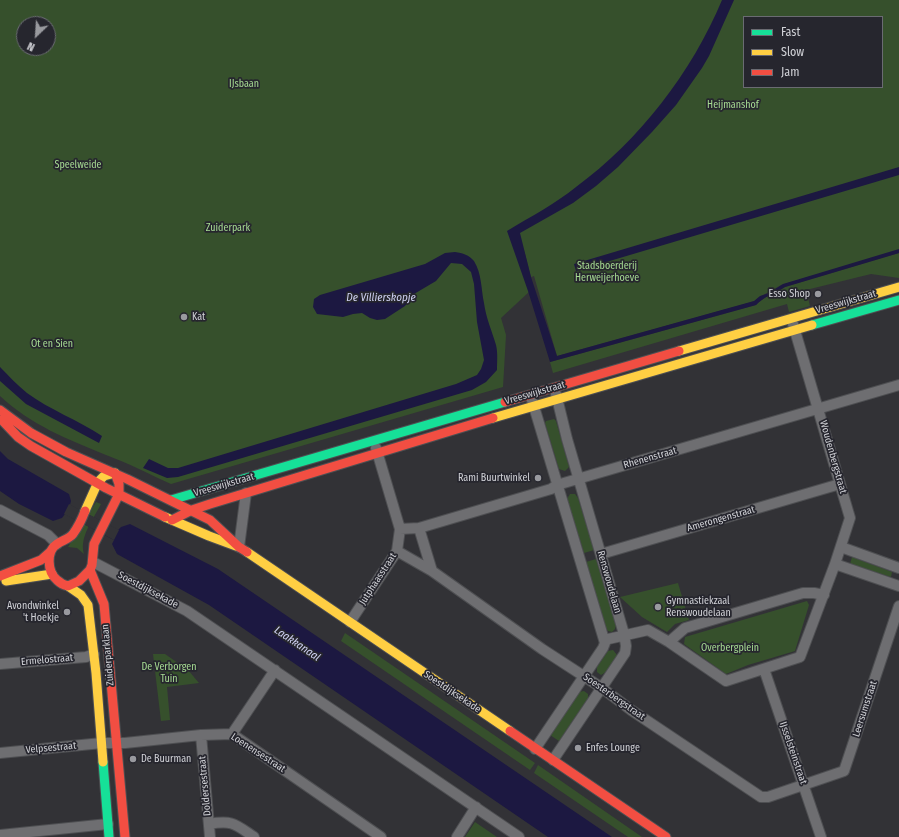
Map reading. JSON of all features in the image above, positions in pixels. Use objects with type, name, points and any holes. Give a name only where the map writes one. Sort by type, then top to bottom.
[{"type":"main road","name":"Vreeswijkstraat","points":[[171,500],[899,287]]},
{"type":"main road","name":"Vreeswijkstraat","points":[[172,520],[192,510],[378,453],[899,300]]},
{"type":"main road","name":"Soestdijksekade","points":[[0,410],[31,433],[45,441],[192,510],[216,524],[239,546],[666,837]]},
{"type":"main road","name":"Soestdijksekade","points":[[0,417],[18,437],[31,446],[119,494],[203,535],[239,546]]},
{"type":"main road","points":[[0,576],[41,560],[73,534],[85,512],[98,482],[104,476],[115,473],[119,484],[119,494],[94,544],[92,562],[83,579],[68,586]]},
{"type":"main road","points":[[0,580],[5,581],[52,574],[49,562],[50,552]]},
{"type":"main road","name":"Zuiderparklaan","points":[[92,562],[104,604],[125,837]]},
{"type":"main road","name":"Zuiderparklaan","points":[[52,574],[59,582],[81,595],[88,605],[90,656],[105,825],[109,837]]},
{"type":"street","name":"Woudenbergstraat","points":[[604,640],[624,634],[648,630],[669,642],[726,681],[800,657],[824,595],[850,518],[791,318]]},
{"type":"street","name":"Rhenenstraat","points":[[400,529],[419,528],[551,489],[557,485],[899,385]]},
{"type":"street","name":"Renswoudelaan","points":[[553,760],[625,653],[626,646],[624,634],[567,439],[554,388]]},
{"type":"street","points":[[530,394],[605,642],[603,648],[535,749]]},
{"type":"street","name":"Jutphaasstraat","points":[[350,622],[397,551],[400,529],[374,441]]},
{"type":"street","name":"Amerongenstraat","points":[[601,554],[840,484]]},
{"type":"street","name":"Vreeswijkstraat","points":[[239,546],[246,493]]},
{"type":"street","points":[[0,510],[61,543]]},
{"type":"street","points":[[419,528],[432,571]]},
{"type":"street","points":[[841,547],[899,568]]},
{"type":"street","name":"Soesterbergstraat","points":[[397,551],[432,571],[542,649],[602,688],[761,798],[768,797],[803,784]]},
{"type":"street","name":"Soestdijksekade","points":[[92,562],[187,611],[518,837]]},
{"type":"street","points":[[835,564],[899,586]]},
{"type":"street","points":[[669,642],[685,628],[803,593],[814,592],[824,595]]},
{"type":"street","name":"Leersumstraat","points":[[803,784],[844,771],[899,606]]},
{"type":"street","name":"Ermelostraat","points":[[0,664],[90,656]]},
{"type":"street","name":"IJsselsteinstraat","points":[[764,669],[821,837]]},
{"type":"street","points":[[232,734],[275,670]]},
{"type":"street","name":"Loenensestraat","points":[[116,743],[201,735],[232,734],[381,837]]},
{"type":"street","name":"Doldersestraat","points":[[201,735],[210,837]]},
{"type":"street","points":[[98,743],[116,743]]},
{"type":"street","name":"Velpsestraat","points":[[0,752],[98,743]]},
{"type":"street","points":[[456,837],[476,807]]},
{"type":"street","points":[[209,824],[227,822],[234,824],[254,837]]},
{"type":"street","points":[[0,835],[105,825]]},
{"type":"green space","name":"Zuiderpark","points":[[0,0],[899,0],[899,251],[781,285],[755,301],[557,356],[534,276],[531,277],[524,250],[530,291],[501,318],[506,335],[503,387],[171,484],[77,443],[24,415],[0,396]]},
{"type":"green space","points":[[899,253],[899,278],[871,274],[806,290],[810,306],[789,312],[787,304],[553,373],[550,362],[756,305],[766,297],[785,287]]},
{"type":"green space","points":[[554,419],[556,421],[569,467],[565,471],[559,469],[545,423],[546,421]]},
{"type":"green space","points":[[570,494],[575,494],[578,498],[594,550],[584,553],[567,499]]},
{"type":"green space","points":[[96,502],[101,504],[85,535],[83,541],[84,554],[77,548],[68,547]]},
{"type":"green space","points":[[852,557],[892,572],[891,577],[850,564]]},
{"type":"green space","points":[[596,559],[616,625],[612,632],[608,631],[606,628],[586,562]]},
{"type":"green space","name":"Gymnastiekzaal Renswoudelaan","points":[[678,583],[689,620],[675,624],[667,632],[642,617],[620,597]]},
{"type":"green space","name":"Overbergplein","points":[[807,601],[809,605],[795,651],[748,665],[726,674],[684,644],[685,637]]},
{"type":"green space","points":[[345,633],[535,763],[530,770],[341,641]]},
{"type":"green space","points":[[613,650],[617,655],[616,658],[604,674],[601,675],[597,672],[597,667],[608,651]]},
{"type":"green space","name":"De Verborgen Tuin","points":[[153,654],[165,654],[188,670],[199,683],[167,687],[170,720],[161,721]]},
{"type":"green space","points":[[584,691],[588,694],[588,698],[559,741],[550,735],[579,692]]},
{"type":"green space","points":[[538,765],[642,837],[628,837],[534,773]]},
{"type":"green space","points":[[475,822],[497,837],[465,837]]},
{"type":"water","points":[[722,0],[734,0],[709,56],[676,105],[618,167],[596,186],[573,203],[520,233],[531,277],[557,356],[754,301],[760,296],[769,293],[783,284],[899,249],[899,253],[785,287],[766,297],[756,305],[550,362],[528,291],[507,231],[551,205],[576,187],[599,169],[642,127],[679,79],[710,27]]},
{"type":"water","points":[[899,167],[899,175],[576,271],[574,264]]},
{"type":"water","name":"De Villierskopje","points":[[455,252],[470,257],[477,266],[480,276],[485,309],[496,345],[497,354],[497,370],[486,382],[472,390],[178,477],[167,478],[143,468],[149,459],[168,468],[178,468],[456,384],[477,375],[484,360],[477,322],[474,284],[471,272],[462,264],[451,263],[436,281],[414,294],[405,306],[385,319],[377,320],[362,313],[343,317],[317,314],[313,307],[314,299],[320,295],[425,264],[445,253]]},
{"type":"water","points":[[0,367],[27,393],[102,436],[99,443],[26,404],[0,381]]},
{"type":"water","name":"Laakkanaal","points":[[0,451],[8,459],[69,494],[71,501],[70,505],[118,530],[121,527],[130,524],[218,569],[612,837],[548,837],[209,605],[117,554],[112,544],[114,540],[65,514],[62,518],[53,521],[19,504],[0,491]]},
{"type":"pier","points":[[69,504],[119,530],[114,540],[64,514]]},
{"type":"traffic: fast","points":[[812,325],[899,300]]},
{"type":"traffic: fast","points":[[171,500],[505,402]]},
{"type":"traffic: fast","points":[[103,762],[109,837]]},
{"type":"traffic: slow","points":[[679,351],[899,287]]},
{"type":"traffic: slow","points":[[493,418],[812,325]]},
{"type":"traffic: slow","points":[[85,511],[98,482],[104,476],[115,473]]},
{"type":"traffic: slow","points":[[165,517],[236,546]]},
{"type":"traffic: slow","points":[[247,552],[510,731]]},
{"type":"traffic: slow","points":[[6,581],[52,574]]},
{"type":"traffic: slow","points":[[68,586],[81,595],[88,605],[96,673],[103,762]]},
{"type":"traffic: jam","points":[[505,402],[679,351]]},
{"type":"traffic: jam","points":[[0,410],[31,433],[66,452],[127,479],[210,520],[239,547],[247,552]]},
{"type":"traffic: jam","points":[[172,520],[192,510],[210,504],[493,418]]},
{"type":"traffic: jam","points":[[2,420],[18,437],[31,446],[106,488],[165,517]]},
{"type":"traffic: jam","points":[[85,511],[73,534],[53,547],[51,551],[49,562],[51,572],[58,581],[68,586],[79,581],[90,570],[92,565],[94,544],[119,494],[119,484],[115,473]]},
{"type":"traffic: jam","points":[[0,576],[41,560],[50,552]]},
{"type":"traffic: jam","points":[[90,570],[104,604],[125,837]]},
{"type":"traffic: jam","points":[[510,731],[666,837]]},
{"type":"place","name":"Esso Shop","points":[[818,294]]},
{"type":"place","name":"Kat","points":[[184,317]]},
{"type":"place","name":"Rami Buurtwinkel","points":[[538,478]]},
{"type":"place","name":"Gymnastiekzaal Renswoudelaan","points":[[658,607]]},
{"type":"place","name":"Avondwinkel 't Hoekje","points":[[67,612]]},
{"type":"place","name":"Enfes Lounge","points":[[578,748]]},
{"type":"place","name":"De Buurman","points":[[133,759]]},
{"type":"park label","name":"IJsbaan","points":[[244,84]]},
{"type":"park label","name":"Heijmanshof","points":[[733,105]]},
{"type":"park label","name":"Speelweide","points":[[78,165]]},
{"type":"park label","name":"Stadsboerderij Herweijerhoeve","points":[[607,272]]},
{"type":"park label","name":"Ot en Sien","points":[[52,344]]}]
